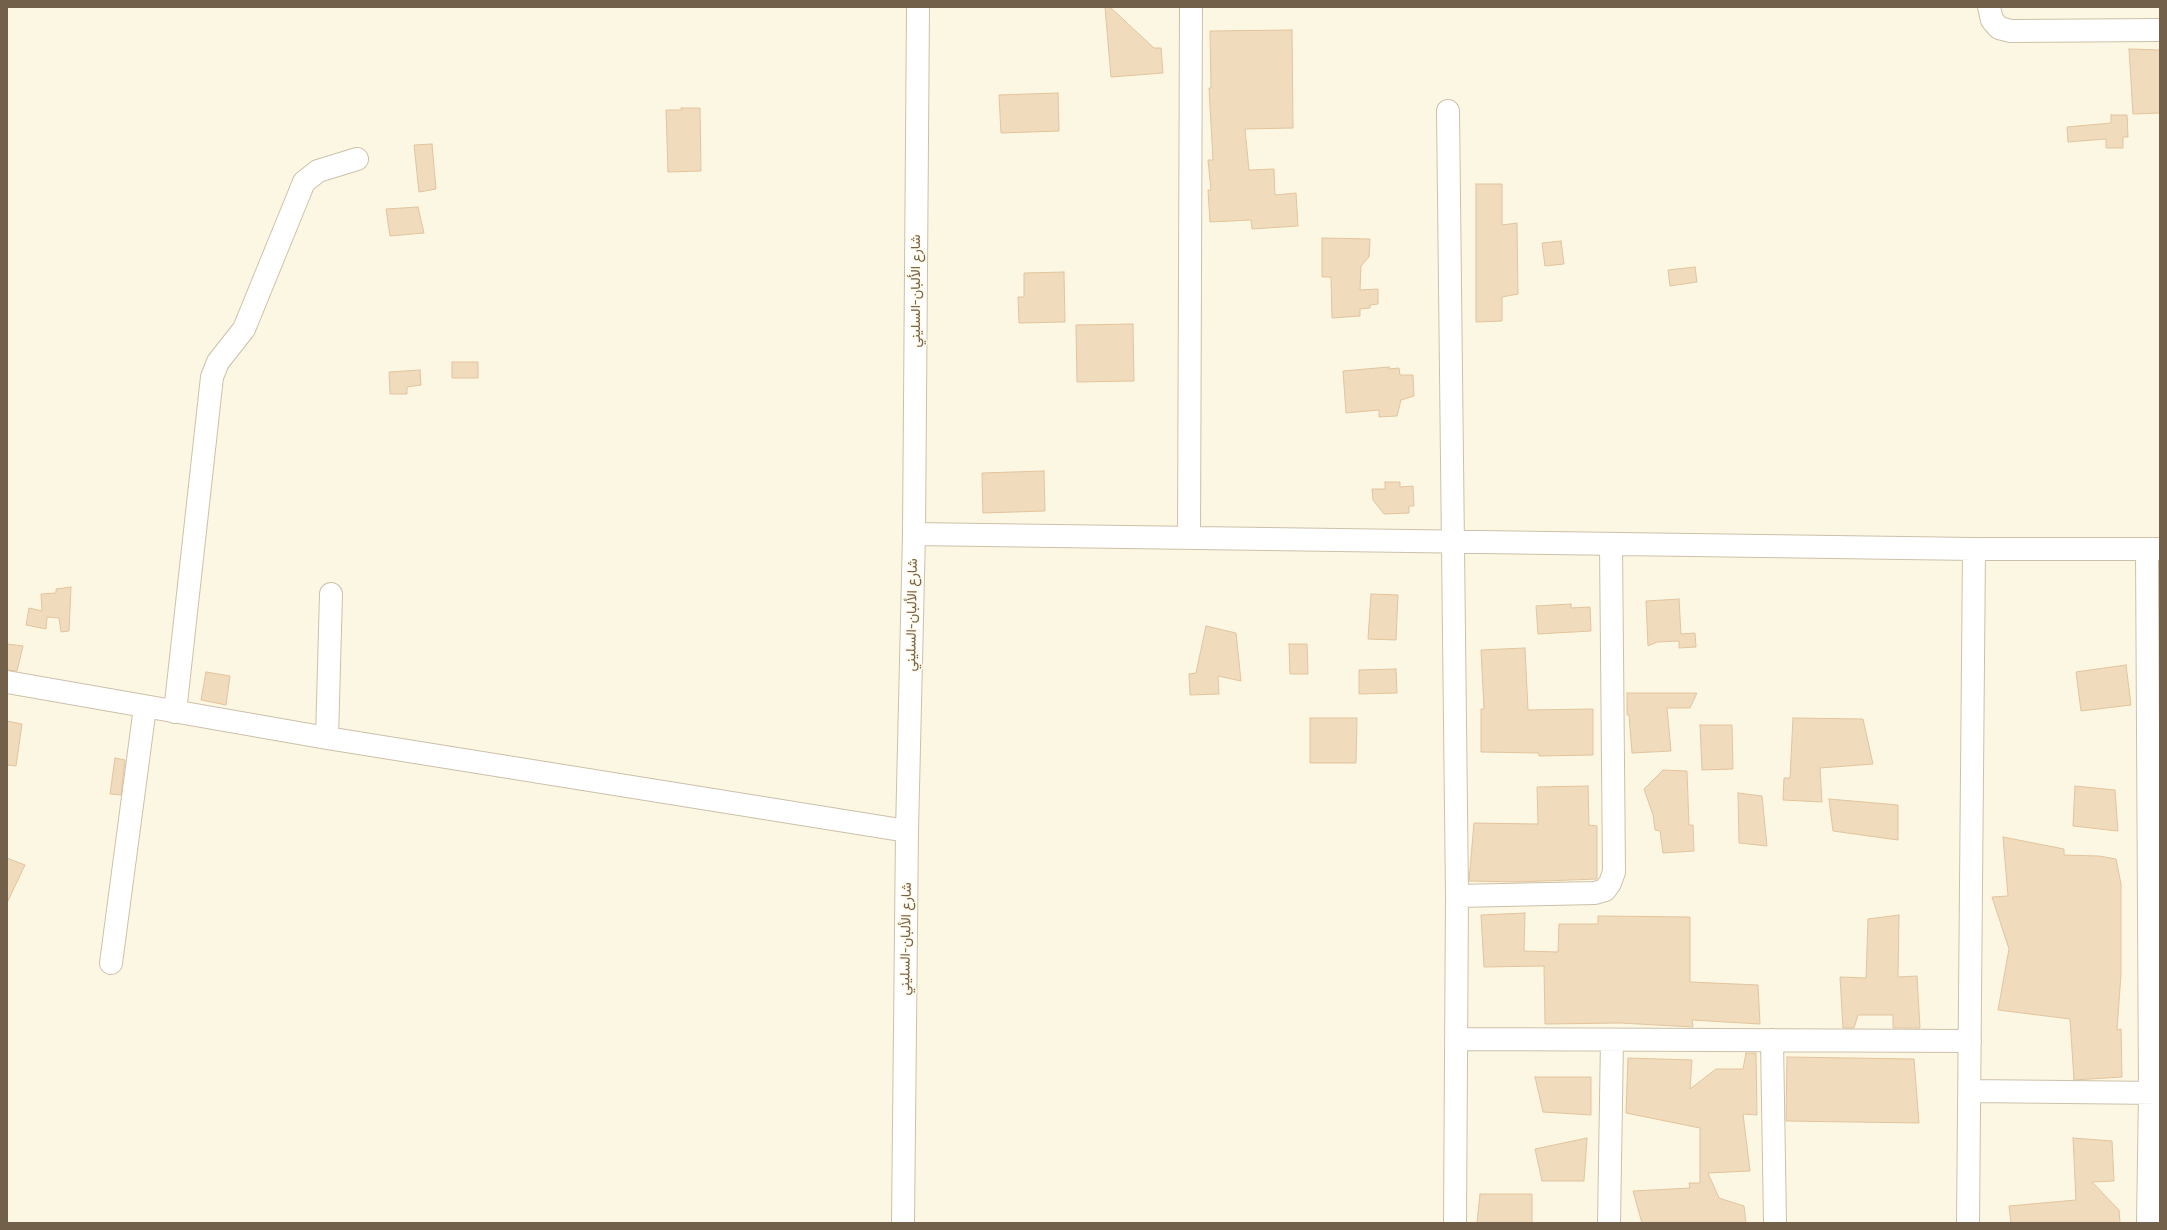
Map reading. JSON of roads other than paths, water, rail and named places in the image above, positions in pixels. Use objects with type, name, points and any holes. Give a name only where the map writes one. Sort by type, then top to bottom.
[{"type":"street","name":"شارع الألبان-السليني","points":[[903,1223],[907,831],[914,534],[918,7]]},
{"type":"street","points":[[1189,537],[1190,7]]},
{"type":"street","points":[[1990,7],[1992,20],[1999,28],[2011,31],[2160,30]]},
{"type":"street","points":[[1448,111],[1457,896],[1456,1223]]},
{"type":"street","points":[[175,712],[212,377],[218,362],[244,329],[304,182],[318,170],[357,159]]},
{"type":"street","points":[[914,534],[1974,549],[2153,549],[2155,1093],[2148,1223]]},
{"type":"street","points":[[1457,896],[1595,893],[1605,890],[1610,883],[1614,872],[1611,544]]},
{"type":"street","points":[[1968,1223],[1974,549]]},
{"type":"street","points":[[327,738],[330,594]]},
{"type":"street","points":[[7,682],[327,738],[907,831]]},
{"type":"street","points":[[111,963],[145,707]]},
{"type":"street","points":[[1456,1039],[1970,1041]]},
{"type":"street","points":[[1609,1223],[1612,1040]]},
{"type":"street","points":[[1772,1040],[1775,1223]]},
{"type":"street","points":[[1970,1091],[2155,1093]]}]
